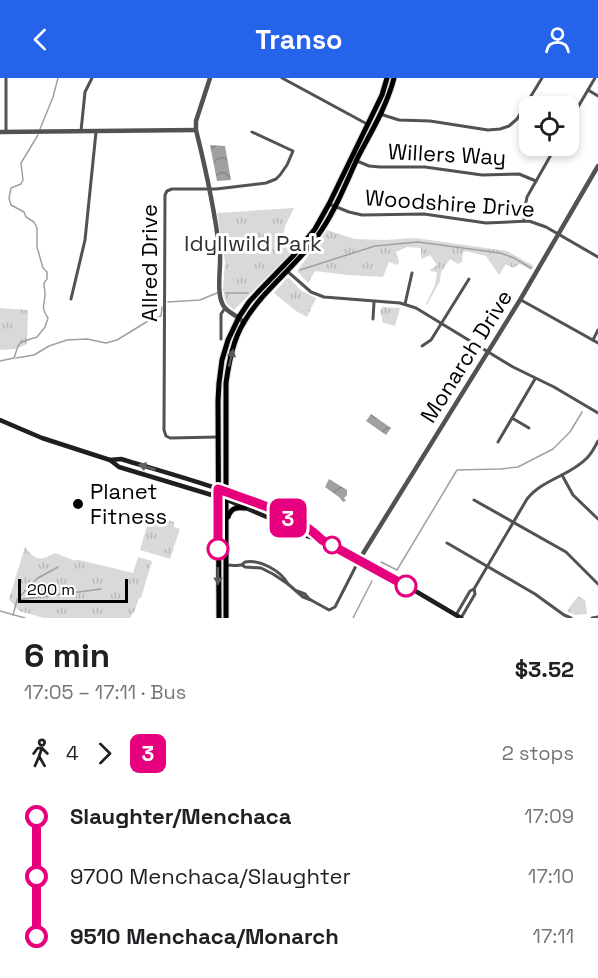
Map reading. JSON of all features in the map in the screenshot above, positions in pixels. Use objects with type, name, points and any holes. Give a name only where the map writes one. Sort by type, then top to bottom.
[{"type":"main road","points":[[219,618],[218,394],[222,360],[228,340],[241,320],[318,235],[382,94],[387,78]]},
{"type":"main road","points":[[332,205],[380,114],[394,78]]},
{"type":"main road","points":[[226,618],[226,383],[241,320]]},
{"type":"main road","points":[[218,394],[220,400],[226,405]]},
{"type":"main road","points":[[0,420],[42,438],[110,460],[119,467],[218,496],[307,536],[322,540],[459,617]]},
{"type":"main road","points":[[110,460],[121,459],[256,503],[313,531],[322,540]]},
{"type":"main road","points":[[226,521],[232,510],[237,507],[245,508]]},
{"type":"street","points":[[6,78],[3,132],[196,130]]},
{"type":"street","points":[[81,132],[85,92],[92,78]]},
{"type":"street","points":[[210,78],[196,121],[196,130],[216,227],[220,257],[220,297],[225,308],[241,320]]},
{"type":"street","points":[[282,78],[367,124]]},
{"type":"street","points":[[380,114],[399,120],[430,121],[488,130],[500,129],[509,126],[520,115],[542,78]]},
{"type":"street","points":[[579,105],[595,78]]},
{"type":"street","points":[[588,90],[598,96]]},
{"type":"street","points":[[71,298],[85,240],[96,132]]},
{"type":"street","name":"Allred Drive","points":[[218,437],[174,439],[166,436],[164,430],[165,195],[172,189],[209,189],[266,183],[276,179],[287,165],[293,151],[252,132]]},
{"type":"street","points":[[524,221],[526,201],[550,156]]},
{"type":"street","name":"Willers Way","points":[[357,160],[376,167],[425,167],[478,175],[519,174],[536,181]]},
{"type":"street","name":"Monarch Drive","points":[[359,560],[520,300],[598,166]]},
{"type":"street","name":"Woodshire Drive","points":[[332,205],[349,212],[362,214],[418,214],[486,223],[524,221],[539,224],[598,257]]},
{"type":"street","points":[[285,269],[304,287],[317,295],[405,304],[421,310],[523,373],[554,387],[598,412]]},
{"type":"street","points":[[405,304],[412,273]]},
{"type":"street","points":[[422,346],[431,340],[469,279]]},
{"type":"street","points":[[520,300],[598,343]]},
{"type":"street","points":[[373,319],[374,302]]},
{"type":"street","points":[[221,339],[221,314],[225,308]]},
{"type":"street","points":[[592,340],[598,330]]},
{"type":"street","points":[[498,442],[535,379]]},
{"type":"street","points":[[513,418],[529,428]]},
{"type":"street","points":[[459,617],[470,591],[474,589],[488,567],[524,503],[542,485],[586,459],[598,441]]},
{"type":"street","points":[[562,475],[573,495],[598,519]]},
{"type":"street","points":[[474,500],[566,552],[598,584]]},
{"type":"street","points":[[447,543],[535,594],[571,618]]},
{"type":"street","points":[[226,565],[261,568],[329,610],[335,607],[359,560]]},
{"type":"street","points":[[592,618],[598,617]]},
{"type":"green space","name":"Idyllwild Park","points":[[294,208],[283,236],[295,249],[234,310],[226,303],[223,290],[225,262],[217,213]]},
{"type":"green space","points":[[327,230],[355,239],[415,238],[507,251],[534,266],[531,270],[520,264],[513,268],[506,264],[499,275],[486,256],[465,251],[462,262],[458,264],[450,259],[441,272],[440,281],[427,305],[435,285],[437,272],[430,270],[437,265],[430,255],[421,258],[421,248],[407,247],[396,252],[398,265],[389,262],[383,277],[315,271],[308,283],[297,271]]},
{"type":"green space","points":[[288,277],[302,291],[316,298],[307,317],[274,293]]},
{"type":"green space","points":[[382,307],[400,308],[395,326],[382,322],[380,312]]},
{"type":"green space","points":[[0,308],[28,310],[27,344],[16,349],[0,350]]},
{"type":"green space","points":[[149,519],[166,524],[168,520],[174,522],[174,527],[180,529],[170,559],[140,550]]},
{"type":"green space","points":[[25,547],[38,558],[55,553],[73,560],[133,573],[138,557],[152,561],[141,598],[130,618],[44,618],[19,611],[9,599]]},
{"type":"green space","points":[[578,596],[585,600],[587,614],[575,615],[567,611]]},
{"type":"water","points":[[210,145],[225,146],[231,180],[217,181]]},
{"type":"water","points":[[371,414],[391,428],[386,435],[366,421]]},
{"type":"water","points":[[329,479],[347,490],[344,498],[346,501],[343,502],[325,487]]},
{"type":"waterway","points":[[40,129],[58,78]]},
{"type":"waterway","points":[[0,361],[14,358],[21,342],[37,337],[45,327],[48,318],[44,308],[44,283],[47,279],[47,272],[43,268],[37,247],[37,228],[24,212],[11,205],[9,198],[11,188],[21,184],[23,180],[21,163],[38,135]]},
{"type":"waterway","points":[[300,270],[375,246],[418,242],[500,253],[531,268]]},
{"type":"waterway","points":[[168,302],[200,300],[217,293]]},
{"type":"waterway","points":[[226,293],[248,293]]},
{"type":"waterway","points":[[16,358],[34,355],[49,346],[67,340],[87,339],[106,343],[117,340],[148,321],[161,316],[162,307]]},
{"type":"waterway","points":[[381,562],[397,570],[457,470],[518,467],[553,449],[570,432],[582,412]]},
{"type":"waterway","points":[[13,615],[17,600],[32,583],[58,567]]},
{"type":"waterway","points":[[353,618],[372,581]]},
{"type":"waterway","points":[[17,600],[101,589]]},
{"type":"waterway","points":[[0,611],[25,618]]},
{"type":"bus line","name":"3","points":[[218,549],[218,489],[286,517],[313,531],[322,540],[406,586]]},
{"type":"place","name":"Planet Fitness","points":[[78,504]]}]
